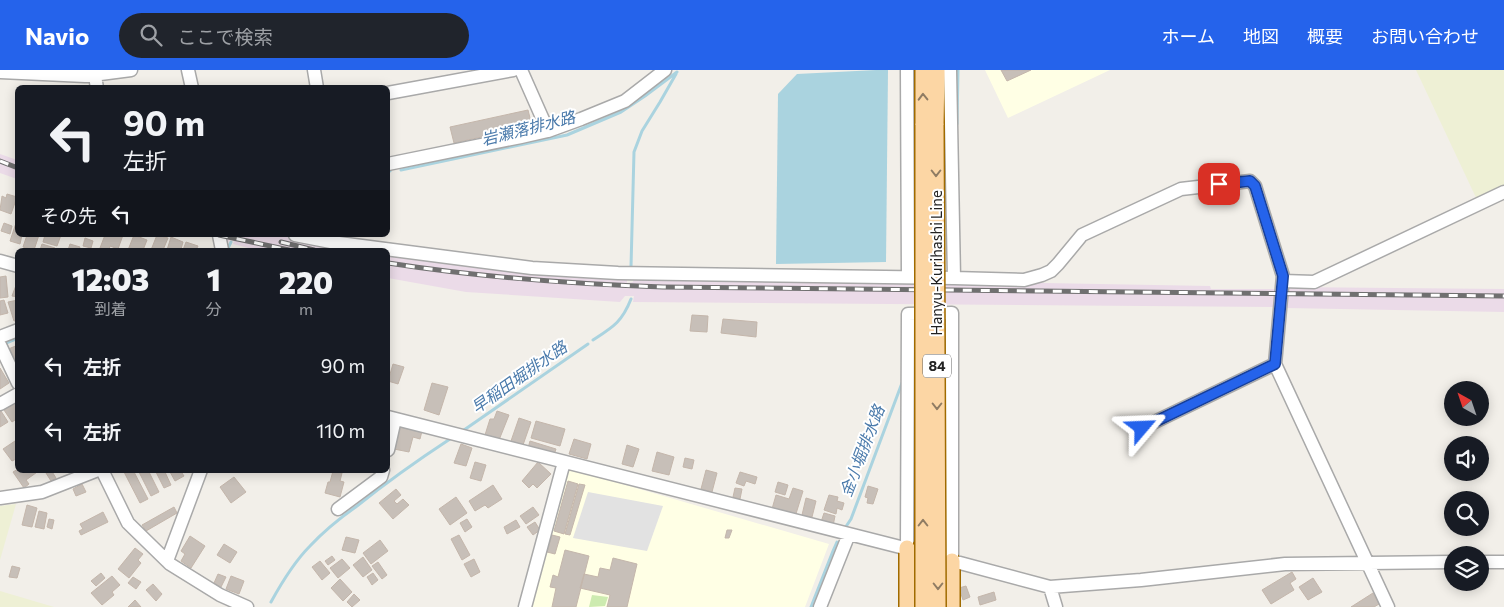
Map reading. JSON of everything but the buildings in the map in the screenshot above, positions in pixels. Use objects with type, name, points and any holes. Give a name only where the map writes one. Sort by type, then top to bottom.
[{"type":"main road","name":"Hanyu-Kurihashi Line","points":[[923,70],[930,125],[938,607]]},
{"type":"main road","name":"Hanyu-Kurihashi Line","points":[[924,607],[930,125],[937,70]]},
{"type":"main road","points":[[907,548],[908,607]]},
{"type":"main road","points":[[952,561],[952,607]]},
{"type":"street","points":[[0,72],[95,78],[131,70]]},
{"type":"street","points":[[188,70],[191,85]]},
{"type":"street","points":[[314,70],[316,85]]},
{"type":"street","points":[[390,93],[513,70]]},
{"type":"street","points":[[520,70],[548,131]]},
{"type":"street","points":[[390,164],[548,131],[625,101],[665,70]]},
{"type":"street","points":[[907,70],[908,277]]},
{"type":"street","points":[[950,70],[954,278]]},
{"type":"street","points":[[390,250],[532,268],[618,274],[1024,280],[1050,271],[1082,235],[1181,189],[1250,181],[1255,186],[1283,276],[1275,364],[1388,607]]},
{"type":"street","points":[[1283,281],[1314,282],[1504,192]]},
{"type":"street","points":[[305,237],[377,248]]},
{"type":"street","points":[[0,260],[15,265]]},
{"type":"street","points":[[907,548],[908,314],[952,313],[952,561]]},
{"type":"street","points":[[0,337],[15,331]]},
{"type":"street","points":[[0,345],[15,378]]},
{"type":"street","points":[[1142,428],[1275,364]]},
{"type":"street","points":[[0,404],[15,396]]},
{"type":"street","points":[[391,418],[907,548],[1050,587],[1141,580],[1285,564],[1444,562]]},
{"type":"street","points":[[525,607],[564,462]]},
{"type":"street","points":[[0,498],[42,492],[90,473]]},
{"type":"street","points":[[103,473],[128,523],[167,561],[220,595],[247,607]]},
{"type":"street","points":[[167,561],[201,473]]},
{"type":"street","points":[[338,509],[381,477],[382,473]]},
{"type":"street","points":[[820,607],[849,534]]},
{"type":"street","points":[[1489,562],[1504,562]]},
{"type":"street","points":[[1050,587],[1056,607]]},
{"type":"shaded area","points":[[985,70],[1110,70],[1008,118]]},
{"type":"shaded area","points":[[1416,70],[1504,70],[1504,192],[1479,204]]},
{"type":"shaded area","points":[[0,154],[15,159],[15,178],[0,173]]},
{"type":"shaded area","points":[[224,237],[287,237],[352,248],[248,248],[233,244],[234,241],[230,240],[226,246]]},
{"type":"shaded area","points":[[390,253],[627,278],[627,283],[633,282],[634,277],[763,278],[1210,286],[1211,289],[1278,289],[1278,307],[633,302],[634,296],[625,296],[620,302],[466,292],[390,278]]},
{"type":"shaded area","points":[[1287,287],[1504,289],[1504,312],[1286,308]]},
{"type":"shaded area","points":[[567,468],[829,544],[805,607],[530,607]]},
{"type":"shaded area","points":[[588,492],[663,506],[647,551],[573,538]]},
{"type":"shaded area","points":[[16,504],[0,560],[0,506]]},
{"type":"shaded area","points":[[0,591],[54,607],[0,607]]},
{"type":"green space","points":[[592,595],[608,597],[605,606],[589,607]]},
{"type":"water","points":[[888,70],[886,262],[776,264],[778,94],[797,74]]},
{"type":"waterway","name":"金小堀排水路","points":[[957,124],[958,70]]},
{"type":"waterway","name":"岩瀬落排水路","points":[[401,170],[567,135],[621,112],[677,72]]},
{"type":"waterway","name":"早稲田堀排水路","points":[[631,267],[634,152],[642,131],[676,74]]},
{"type":"waterway","name":"岩瀬落排水路","points":[[228,248],[231,242]]},
{"type":"waterway","name":"早稲田堀排水路","points":[[593,340],[620,319],[631,299]]},
{"type":"waterway","name":"岩瀬落排水路","points":[[6,343],[15,339]]},
{"type":"waterway","name":"早稲田堀排水路","points":[[464,430],[588,344]]},
{"type":"waterway","name":"金小堀排水路","points":[[845,528],[851,519],[902,383]]},
{"type":"waterway","name":"早稲田堀排水路","points":[[271,602],[284,580],[315,540],[344,515],[450,439]]},
{"type":"waterway","name":"金小堀排水路","points":[[811,607],[837,542]]},
{"type":"railway","points":[[0,161],[15,167]]},
{"type":"railway","points":[[228,237],[280,248]]},
{"type":"railway","points":[[281,242],[306,248]]},
{"type":"railway","points":[[390,263],[525,279],[663,287],[1504,296]]},
{"type":"route","points":[[1142,428],[1275,364],[1283,276],[1278,258],[1255,186],[1250,181],[1219,184]]}]
